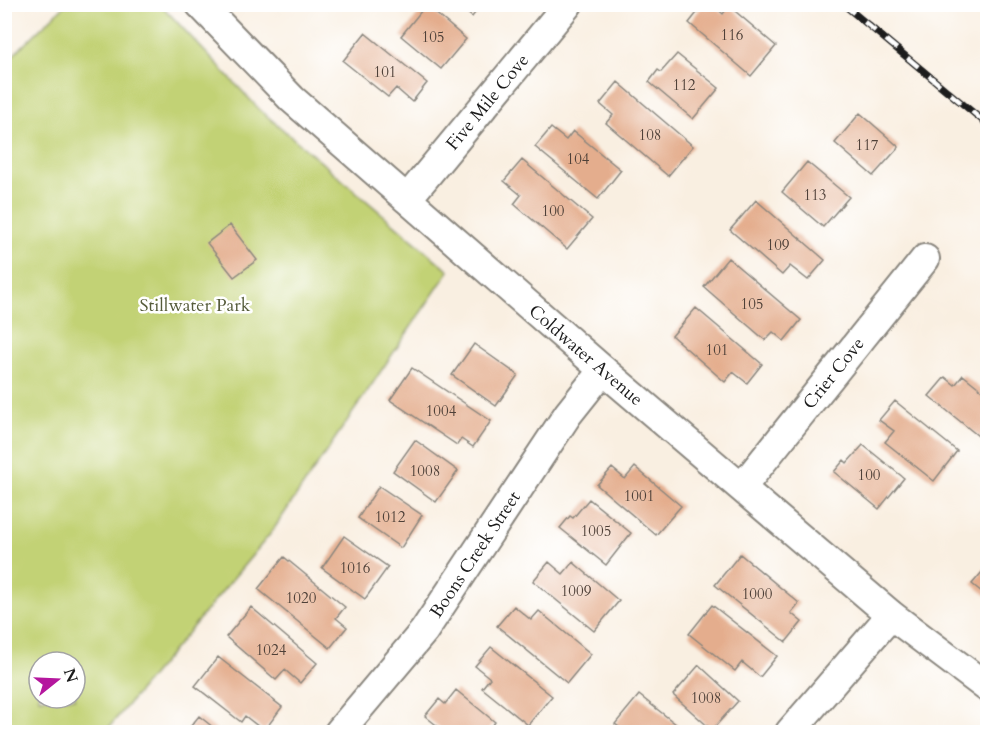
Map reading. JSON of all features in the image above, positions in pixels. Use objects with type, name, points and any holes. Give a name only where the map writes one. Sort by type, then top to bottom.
[{"type":"street","name":"Coldwater Avenue","points":[[200,4],[292,99],[603,370],[891,615],[987,688]]},
{"type":"street","name":"Five Mile Cove","points":[[407,199],[568,4]]},
{"type":"street","name":"Crier Cove","points":[[742,487],[925,260]]},
{"type":"street","name":"Boons Creek Street","points":[[339,732],[424,631],[568,414],[603,370]]},
{"type":"street","points":[[790,732],[891,615]]},
{"type":"green space","name":"Stillwater Park","points":[[65,5],[161,5],[260,110],[449,271],[271,533],[105,732],[5,732],[5,63]]},
{"type":"building","points":[[457,4],[482,4],[472,17]]},
{"type":"building","points":[[704,4],[712,4],[723,14],[729,6],[776,46],[751,76],[689,23]]},
{"type":"building","points":[[426,5],[466,39],[441,69],[401,36]]},
{"type":"building","points":[[365,33],[427,83],[412,102],[396,88],[388,97],[343,61]]},
{"type":"building","points":[[677,54],[719,88],[693,119],[649,82],[658,70],[661,72]]},
{"type":"building","points":[[618,82],[693,146],[668,176],[606,123],[613,115],[600,104]]},
{"type":"building","points":[[860,113],[899,147],[873,176],[835,143]]},
{"type":"building","points":[[551,128],[566,140],[573,131],[621,170],[598,199],[535,147]]},
{"type":"building","points":[[522,160],[592,219],[567,249],[514,204],[521,195],[504,181]]},
{"type":"building","points":[[807,162],[849,197],[823,227],[782,192]]},
{"type":"building","points":[[756,200],[825,260],[808,280],[790,266],[782,275],[730,230]]},
{"type":"building","points":[[230,225],[257,260],[234,277],[207,243]]},
{"type":"building","points":[[728,258],[801,320],[784,341],[773,332],[765,340],[704,287]]},
{"type":"building","points":[[696,308],[762,364],[747,383],[733,372],[725,382],[672,336]]},
{"type":"building","points":[[474,344],[518,375],[496,406],[452,375]]},
{"type":"building","points":[[412,368],[491,421],[473,447],[461,439],[457,445],[390,400]]},
{"type":"building","points":[[963,375],[988,395],[988,444],[929,396],[945,377],[955,385]]},
{"type":"building","points":[[895,401],[957,451],[934,481],[885,442],[894,431],[879,420]]},
{"type":"building","points":[[415,440],[458,471],[436,502],[393,471]]},
{"type":"building","points":[[863,445],[904,478],[879,509],[834,472],[844,460],[847,463]]},
{"type":"building","points":[[635,467],[681,506],[656,535],[597,485],[612,468],[625,479]]},
{"type":"building","points":[[379,486],[422,515],[401,548],[358,518]]},
{"type":"building","points":[[589,499],[631,533],[606,565],[560,528],[570,516],[573,518]]},
{"type":"building","points":[[344,536],[388,567],[365,599],[322,568]]},
{"type":"building","points":[[740,554],[799,603],[791,613],[802,622],[786,642],[715,585]]},
{"type":"building","points":[[284,557],[345,607],[336,618],[347,627],[330,648],[258,589]]},
{"type":"building","points":[[549,562],[563,574],[573,562],[619,601],[594,631],[533,581]]},
{"type":"building","points":[[988,565],[988,597],[972,584]]},
{"type":"building","points":[[712,605],[777,656],[760,677],[742,662],[735,671],[689,634]]},
{"type":"building","points":[[514,606],[531,620],[539,611],[591,654],[567,683],[497,626]]},
{"type":"building","points":[[251,607],[317,663],[300,683],[285,670],[276,680],[226,637]]},
{"type":"building","points":[[491,647],[552,696],[528,725],[482,688],[490,678],[475,666]]},
{"type":"building","points":[[218,657],[282,707],[264,731],[245,716],[241,722],[195,686]]},
{"type":"building","points":[[699,665],[738,701],[712,730],[673,695]]},
{"type":"building","points":[[456,690],[495,722],[487,732],[445,732],[425,716],[439,699],[445,704]]},
{"type":"building","points":[[639,695],[686,732],[626,732],[615,724]]},
{"type":"building","points":[[199,716],[219,732],[186,732]]},
{"type":"railway","points":[[843,4],[988,125]]}]
